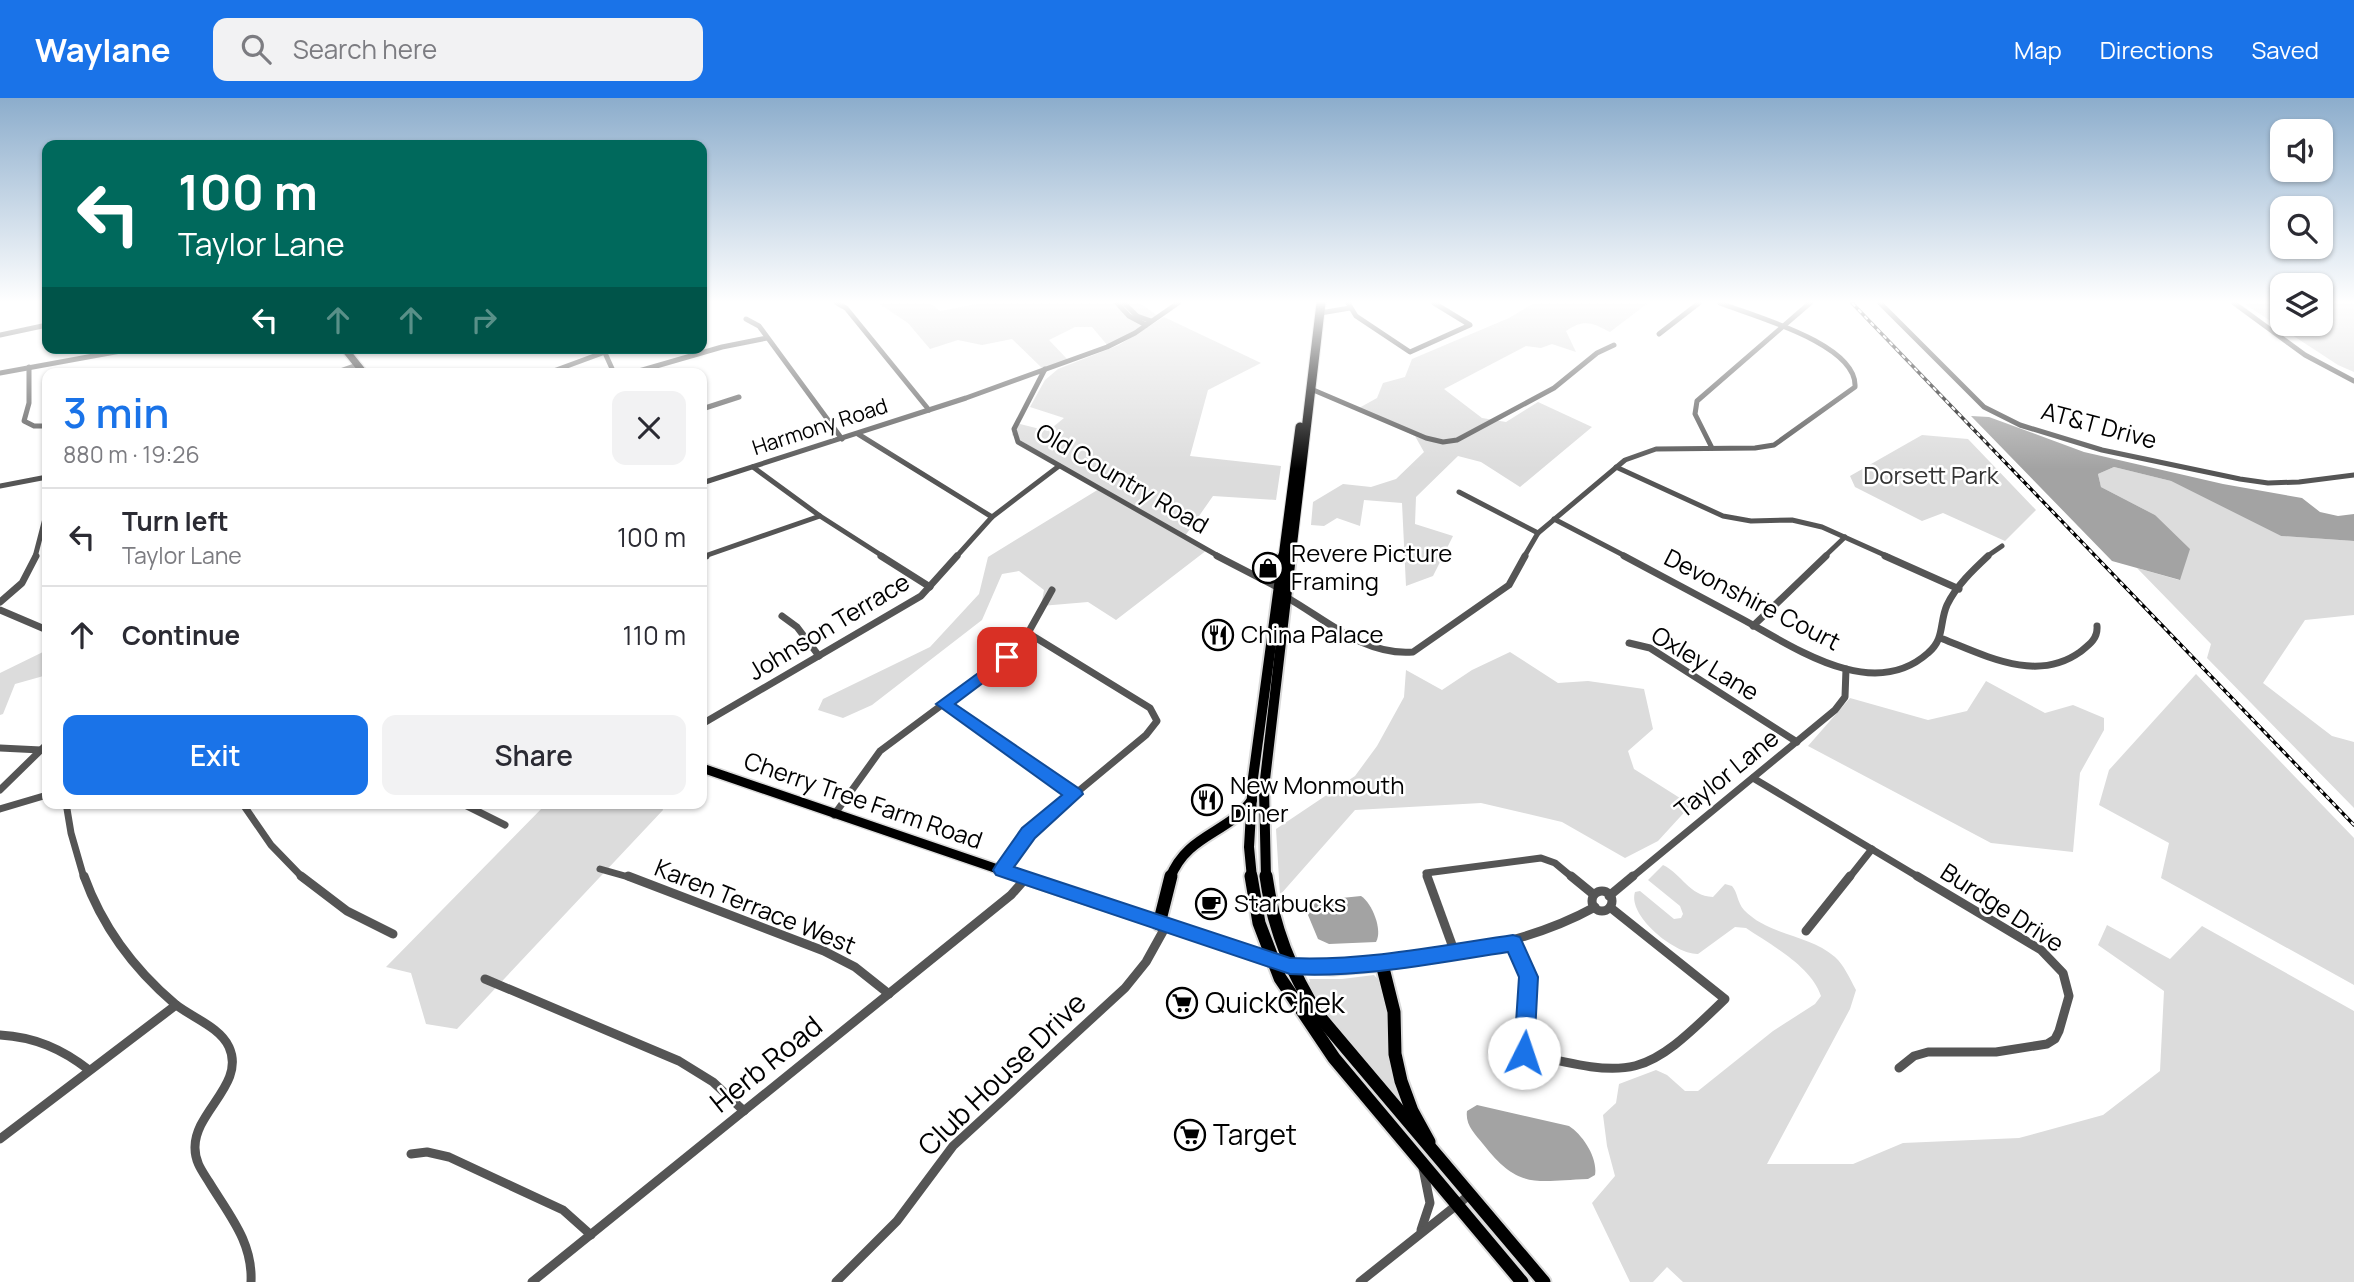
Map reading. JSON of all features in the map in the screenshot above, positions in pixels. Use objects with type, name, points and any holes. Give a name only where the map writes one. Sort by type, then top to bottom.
[{"type":"highway","points":[[1310,358],[1264,788],[1262,828],[1266,888],[1290,966],[1328,1027],[1443,1165]]},
{"type":"highway","points":[[1313,358],[1283,593],[1253,778],[1249,847],[1256,910],[1272,961],[1305,1019],[1334,1058],[1422,1164],[1544,1282]]},
{"type":"highway","points":[[1163,925],[1173,870],[1182,854],[1194,843],[1239,816],[1253,798]]},
{"type":"highway","points":[[1290,966],[1333,968],[1382,964],[1394,1012],[1395,1054],[1412,1111],[1462,1200],[1522,1282]]},
{"type":"main road","points":[[351,358],[359,368]]},
{"type":"main road","name":"Cherry Tree Farm Road","points":[[707,770],[834,815],[1290,966]]},
{"type":"street","points":[[0,373],[97,358]]},
{"type":"street","points":[[562,368],[589,358]]},
{"type":"street","points":[[649,368],[683,358]]},
{"type":"street","points":[[782,358],[842,439]]},
{"type":"street","points":[[887,358],[929,410]]},
{"type":"street","name":"Harmony Road","points":[[707,481],[858,434],[1074,358]]},
{"type":"street","points":[[1311,389],[1422,437],[1446,443],[1457,440],[1544,393],[1590,358]]},
{"type":"street","points":[[1712,448],[1695,414],[1697,401],[1747,358]]},
{"type":"street","name":"Old Country Road","points":[[1045,369],[1013,433],[1020,443],[1283,593],[1327,623],[1378,650],[1394,654],[1413,652],[1509,585],[1538,533],[1631,456],[1648,451],[1755,448],[1780,442],[1856,384],[1854,373],[1840,358]]},
{"type":"street","name":"AT&T Drive","points":[[1935,358],[1984,407],[2021,425],[2102,450],[2240,480],[2291,483],[2354,475]]},
{"type":"street","points":[[2311,358],[2354,381]]},
{"type":"street","points":[[348,368],[356,365]]},
{"type":"street","points":[[29,367],[28,406],[23,418],[29,425],[42,426]]},
{"type":"street","points":[[707,407],[739,397]]},
{"type":"street","points":[[858,434],[992,517]]},
{"type":"street","name":"Johnson Terrace","points":[[707,721],[913,601],[930,587],[992,517],[1059,466]]},
{"type":"street","points":[[753,467],[820,516],[930,587]]},
{"type":"street","points":[[1616,467],[1723,516],[1751,522],[1800,521],[1845,537],[1959,589]]},
{"type":"street","points":[[0,486],[42,478]]},
{"type":"street","points":[[1459,492],[1538,533]]},
{"type":"street","points":[[707,554],[820,516]]},
{"type":"street","name":"Devonshire Court","points":[[1554,519],[1813,657],[1846,669],[1880,671],[1906,667],[1922,659],[1943,639]]},
{"type":"street","points":[[0,602],[21,587],[30,575],[42,530]]},
{"type":"street","points":[[1753,626],[1845,537]]},
{"type":"street","points":[[2002,546],[1989,553],[1946,609],[1943,639],[2008,663],[2048,667],[2062,664],[2077,656],[2096,638],[2097,626]]},
{"type":"street","points":[[834,815],[880,751],[1007,657],[1028,633],[1052,590]]},
{"type":"street","points":[[0,610],[42,628]]},
{"type":"street","points":[[782,616],[797,627],[819,656]]},
{"type":"street","points":[[1002,870],[1028,833],[1153,730],[1156,716],[1150,708],[1028,633]]},
{"type":"street","name":"Oxley Lane","points":[[1629,643],[1650,648],[1797,742]]},
{"type":"street","name":"Taylor Lane","points":[[1609,896],[1842,702],[1847,690],[1846,669]]},
{"type":"street","points":[[944,704],[1074,794]]},
{"type":"street","points":[[0,748],[42,747]]},
{"type":"street","points":[[0,790],[42,749]]},
{"type":"street","name":"Burdge Drive","points":[[1753,778],[2041,950],[2060,969],[2069,993],[2059,1031],[2049,1045],[2032,1050],[1928,1052],[1914,1056],[1899,1068]]},
{"type":"street","points":[[0,809],[42,797]]},
{"type":"street","points":[[67,809],[79,867],[98,911],[123,951],[176,1004],[223,1039],[232,1055],[232,1068],[227,1082],[201,1121],[193,1148],[197,1163],[250,1253],[251,1282]]},
{"type":"street","points":[[246,809],[271,846],[312,886],[359,917],[393,934]]},
{"type":"street","points":[[473,809],[505,825]]},
{"type":"street","points":[[1806,931],[1871,849]]},
{"type":"street","points":[[1455,953],[1426,873],[1541,858],[1555,863],[1593,894]]},
{"type":"street","name":"Karen Terrace West","points":[[600,869],[614,871],[824,951],[855,967],[889,994]]},
{"type":"street","name":"Herb Road","points":[[532,1282],[1011,895],[1026,878]]},
{"type":"street","points":[[1599,892],[1609,896],[1614,904],[1605,911],[1595,907],[1591,899],[1593,894],[1599,892]]},
{"type":"street","points":[[1382,964],[1513,943],[1560,927],[1595,907]]},
{"type":"street","points":[[1513,943],[1529,977],[1524,1053],[1606,1070],[1643,1065],[1670,1050],[1725,999],[1611,908]]},
{"type":"street","name":"Club House Drive","points":[[836,1282],[897,1221],[953,1146],[1125,988],[1146,962],[1163,925]]},
{"type":"street","points":[[485,979],[680,1061],[713,1082],[744,1111]]},
{"type":"street","points":[[0,1139],[176,1004]]},
{"type":"street","points":[[0,1035],[46,1041],[69,1053],[89,1070]]},
{"type":"street","points":[[411,1154],[427,1152],[449,1157],[563,1210],[591,1235]]},
{"type":"street","points":[[1418,1236],[1430,1203],[1422,1164]]},
{"type":"street","points":[[1360,1282],[1462,1200]]},
{"type":"green space","points":[[1032,358],[1068,360],[1043,369]]},
{"type":"green space","points":[[1085,358],[1251,358],[1261,363],[1208,390],[1190,456],[1281,466],[1276,500],[1213,496],[1185,536],[1207,550],[1116,620],[1088,602],[1041,606],[1044,590],[1019,571],[1002,574],[982,620],[872,705],[843,718],[818,710],[823,699],[930,647],[979,594],[988,557],[1099,489],[1012,435],[1016,423],[1048,431],[1064,418],[1030,407],[1045,380],[1058,369]]},
{"type":"green space","points":[[1503,358],[1444,389],[1482,418],[1506,422],[1538,402],[1592,427],[1520,487],[1481,462],[1458,456],[1416,497],[1415,524],[1453,536],[1433,576],[1406,586],[1402,503],[1364,500],[1360,526],[1337,518],[1324,526],[1311,525],[1313,502],[1343,484],[1371,487],[1396,479],[1424,452],[1415,436],[1359,408],[1377,398],[1383,383],[1405,377],[1412,359]]},
{"type":"green space","points":[[2328,358],[2354,358],[2354,372],[2338,365]]},
{"type":"green space","name":"Dorsett Park","points":[[1922,435],[1968,439],[2036,510],[2005,541],[1943,513],[1922,521],[1855,487],[1850,476]]},
{"type":"green space","points":[[2114,467],[2171,481],[2281,536],[2354,541],[2354,615],[2305,620],[2263,683],[2332,736],[2354,742],[2354,808],[2207,658],[2211,644],[2137,568],[2179,580],[2155,515],[2101,487],[2098,474]]},
{"type":"green space","points":[[42,652],[42,676],[15,684],[3,714],[0,715],[0,673]]},
{"type":"green space","points":[[1510,652],[1558,683],[1588,681],[1644,689],[1653,729],[1628,751],[1634,769],[1691,805],[1658,841],[1625,858],[1562,822],[1481,803],[1355,810],[1280,895],[1276,829],[1355,776],[1377,746],[1404,697],[1406,670],[1442,690],[1472,670]]},
{"type":"green space","points":[[2196,674],[2354,838],[2354,985],[2161,878],[2169,843],[2099,805],[2109,770]]},
{"type":"green space","points":[[1986,681],[2045,713],[2073,705],[2104,718],[2104,730],[2080,773],[2073,852],[1991,843],[1808,746],[1850,698],[1928,720],[1967,711]]},
{"type":"green space","points":[[541,809],[663,809],[457,1029],[426,1024],[411,973],[386,967]]},
{"type":"green space","points":[[1663,865],[1705,896],[1713,897],[1725,884],[1732,886],[1744,910],[1754,919],[1825,949],[1835,957],[1856,990],[1850,1009],[1767,1164],[1853,1164],[1903,1143],[2019,1138],[2103,1115],[2160,1071],[2164,991],[2098,945],[2107,925],[2170,959],[2202,926],[2354,1011],[2354,1282],[1683,1282],[1667,1267],[1653,1282],[1630,1282],[1592,1203],[1615,1176],[1603,1115],[1616,1103],[1619,1084],[1656,1070],[1667,1075],[1685,1091],[1698,1091],[1773,1031],[1815,1004],[1821,996],[1809,975],[1778,949],[1746,928],[1735,927],[1698,954],[1678,948],[1655,932],[1638,912],[1635,892],[1640,891],[1674,919],[1681,918],[1683,914],[1680,906],[1648,880]]},
{"type":"green space","points":[[1374,975],[1385,1000],[1387,1051],[1398,1095],[1395,1096],[1332,1022],[1307,984],[1309,979]]},
{"type":"shaded area","points":[[1971,416],[1989,417],[2084,452],[2223,484],[2302,498],[2320,512],[2338,516],[2354,514],[2354,541],[2281,536],[2171,481],[2114,467],[2098,474],[2101,487],[2155,515],[2190,549],[2180,580],[2112,561]]},
{"type":"shaded area","points":[[1361,896],[1369,904],[1375,917],[1378,931],[1376,942],[1329,944],[1318,939],[1308,915],[1313,904],[1322,900]]},
{"type":"shaded area","points":[[1477,1105],[1569,1126],[1588,1148],[1594,1161],[1595,1175],[1588,1179],[1554,1181],[1518,1176],[1496,1159],[1471,1129],[1467,1111]]},
{"type":"railway","points":[[1905,358],[2354,825]]},
{"type":"place","name":"Revere Picture Framing","points":[[1268,568]]},
{"type":"place","name":"China Palace","points":[[1218,635]]},
{"type":"place","name":"New Monmouth Diner","points":[[1207,800]]},
{"type":"place","name":"Starbucks","points":[[1211,904]]},
{"type":"place","name":"QuickChek","points":[[1182,1003]]},
{"type":"place","name":"Target","points":[[1190,1135]]},
{"type":"route","points":[[1007,657],[944,704],[1074,794],[1028,833],[1002,870],[1290,966],[1363,966],[1513,943],[1529,977],[1524,1053]]}]
